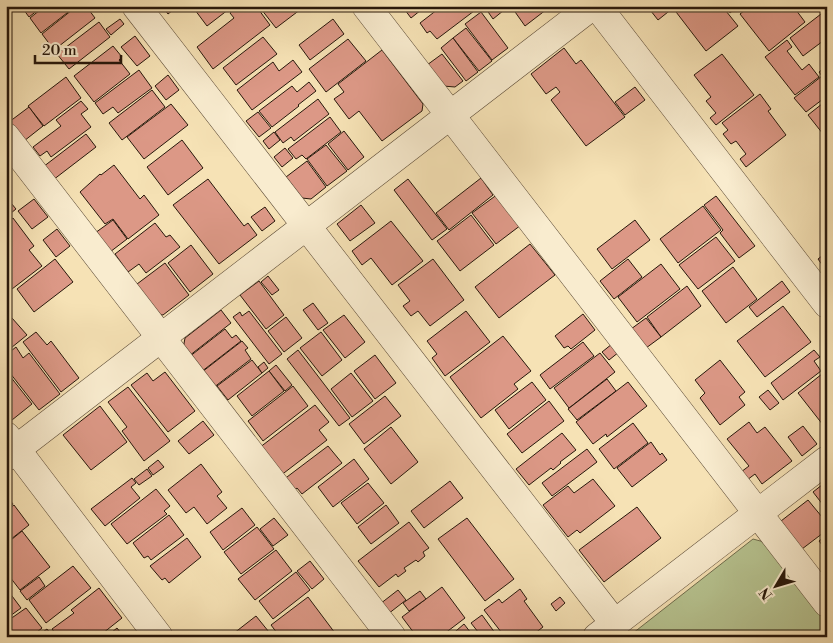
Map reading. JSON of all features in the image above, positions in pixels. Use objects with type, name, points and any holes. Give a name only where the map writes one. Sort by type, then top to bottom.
[{"type":"street","points":[[136,6],[306,226],[606,630],[827,460]]},
{"type":"street","points":[[366,6],[827,603]]},
{"type":"street","points":[[159,637],[10,448],[161,338],[592,6]]},
{"type":"street","points":[[597,6],[827,304]]},
{"type":"street","points":[[6,137],[392,637]]},
{"type":"green space","points":[[753,539],[764,542],[827,623],[827,637],[628,637]]},
{"type":"building","points":[[21,6],[43,6],[29,17]]},
{"type":"building","points":[[45,6],[76,6],[41,33],[30,18]]},
{"type":"building","points":[[77,6],[86,6],[95,18],[54,50],[42,34]]},
{"type":"building","points":[[162,6],[178,6],[168,14]]},
{"type":"building","points":[[192,6],[233,6],[207,26]]},
{"type":"building","points":[[238,6],[256,6],[270,25],[213,69],[197,47],[234,18],[230,13]]},
{"type":"building","points":[[265,6],[305,6],[276,28],[261,9]]},
{"type":"building","points":[[402,6],[426,6],[411,18]]},
{"type":"building","points":[[442,6],[471,6],[474,11],[437,39],[430,31],[427,33],[420,23]]},
{"type":"building","points":[[484,6],[509,6],[493,19]]},
{"type":"building","points":[[516,6],[551,6],[525,26],[513,9]]},
{"type":"building","points":[[647,6],[722,6],[738,26],[706,51],[673,8],[658,20]]},
{"type":"building","points":[[725,6],[738,6],[730,13]]},
{"type":"building","points":[[750,6],[793,6],[805,22],[769,51],[740,14]]},
{"type":"building","points":[[481,12],[508,48],[492,60],[465,24]]},
{"type":"building","points":[[821,14],[827,22],[827,38],[803,56],[790,38]]},
{"type":"building","points":[[120,19],[124,24],[111,35],[106,29]]},
{"type":"building","points":[[333,19],[344,34],[310,60],[299,45]]},
{"type":"building","points":[[99,22],[110,37],[69,69],[57,54]]},
{"type":"building","points":[[466,28],[492,61],[479,71],[453,38]]},
{"type":"building","points":[[135,36],[150,56],[137,66],[121,47]]},
{"type":"building","points":[[263,37],[277,54],[236,85],[223,68]]},
{"type":"building","points":[[453,38],[478,72],[466,81],[441,48]]},
{"type":"building","points":[[348,39],[366,61],[326,92],[309,69]]},
{"type":"building","points":[[787,40],[792,47],[787,51],[802,70],[809,64],[819,77],[795,95],[765,57]]},
{"type":"building","points":[[113,46],[122,57],[119,60],[130,74],[94,102],[74,76]]},
{"type":"building","points":[[564,48],[576,64],[581,60],[625,117],[586,146],[551,100],[560,92],[556,87],[546,94],[531,74]]},
{"type":"building","points":[[382,50],[423,104],[422,111],[382,141],[359,111],[349,119],[334,99],[344,92],[338,84]]},
{"type":"building","points":[[442,54],[463,81],[455,87],[443,86],[427,65]]},
{"type":"building","points":[[722,54],[754,95],[716,125],[710,118],[716,113],[706,101],[711,97],[694,75]]},
{"type":"building","points":[[293,60],[302,72],[252,110],[237,90],[273,62],[279,71]]},
{"type":"building","points":[[827,66],[827,96],[806,112],[794,98],[822,76],[819,72]]},
{"type":"building","points":[[139,70],[152,88],[118,113],[113,107],[103,114],[95,103]]},
{"type":"building","points":[[168,75],[179,90],[166,100],[155,86]]},
{"type":"building","points":[[66,77],[81,98],[44,126],[28,106]]},
{"type":"building","points":[[309,82],[316,91],[272,127],[259,111],[292,86],[297,92]]},
{"type":"building","points":[[635,87],[645,100],[625,115],[615,102]]},
{"type":"building","points":[[152,90],[165,107],[122,140],[109,123]]},
{"type":"building","points":[[760,94],[771,109],[768,111],[786,135],[746,167],[740,159],[746,154],[736,141],[731,144],[723,134],[728,130],[722,123]]},
{"type":"building","points":[[318,99],[329,114],[294,141],[291,137],[283,143],[275,132]]},
{"type":"building","points":[[827,100],[827,139],[808,115]]},
{"type":"building","points":[[81,101],[88,109],[81,114],[91,127],[51,157],[47,151],[40,156],[33,147],[61,126],[56,120]]},
{"type":"building","points":[[171,104],[188,125],[144,159],[127,137]]},
{"type":"building","points":[[29,107],[43,126],[24,141],[9,122]]},
{"type":"building","points":[[258,112],[271,128],[259,137],[246,121]]},
{"type":"building","points":[[330,117],[341,132],[306,159],[302,155],[296,159],[288,149]]},
{"type":"building","points":[[344,131],[364,157],[348,170],[328,144]]},
{"type":"building","points":[[274,132],[280,140],[269,149],[263,141]]},
{"type":"building","points":[[86,134],[96,147],[53,180],[43,167]]},
{"type":"building","points":[[182,140],[203,168],[168,195],[147,167]]},
{"type":"building","points":[[326,145],[347,171],[327,186],[307,159]]},
{"type":"building","points":[[285,148],[293,158],[282,167],[274,157]]},
{"type":"building","points":[[307,161],[326,187],[311,199],[302,198],[286,177]]},
{"type":"building","points":[[114,165],[140,199],[144,195],[159,215],[128,239],[113,219],[105,224],[80,192],[100,174]]},
{"type":"building","points":[[481,178],[493,195],[449,230],[436,213]]},
{"type":"building","points":[[208,179],[244,226],[248,223],[257,235],[219,264],[173,205]]},
{"type":"building","points":[[408,179],[447,229],[432,240],[394,190]]},
{"type":"building","points":[[498,194],[521,225],[496,244],[472,213]]},
{"type":"building","points":[[716,196],[755,246],[739,258],[720,233],[723,230],[704,205]]},
{"type":"building","points":[[6,197],[16,209],[6,217]]},
{"type":"building","points":[[34,199],[48,217],[32,229],[18,211]]},
{"type":"building","points":[[361,205],[375,223],[350,241],[337,224]]},
{"type":"building","points":[[703,206],[721,230],[678,263],[660,239]]},
{"type":"building","points":[[265,207],[275,221],[262,231],[251,217]]},
{"type":"building","points":[[471,215],[494,245],[460,271],[437,241]]},
{"type":"building","points":[[13,218],[34,246],[29,250],[42,266],[12,289],[6,282],[6,223]]},
{"type":"building","points":[[113,220],[127,239],[110,252],[95,233]]},
{"type":"building","points":[[635,220],[650,240],[612,269],[597,249]]},
{"type":"building","points":[[391,221],[423,261],[392,285],[371,258],[362,265],[352,251]]},
{"type":"building","points":[[155,223],[166,237],[170,235],[180,247],[146,273],[139,264],[128,272],[115,254]]},
{"type":"building","points":[[57,229],[70,246],[56,257],[43,240]]},
{"type":"building","points":[[716,237],[735,261],[698,289],[679,265]]},
{"type":"building","points":[[530,244],[555,275],[499,318],[475,287]]},
{"type":"building","points":[[191,245],[213,274],[190,292],[168,263]]},
{"type":"building","points":[[827,252],[827,264],[823,266],[818,259]]},
{"type":"building","points":[[55,259],[73,282],[34,312],[17,289]]},
{"type":"building","points":[[433,259],[464,300],[430,326],[418,311],[411,316],[403,306],[410,301],[398,285]]},
{"type":"building","points":[[628,259],[642,277],[614,299],[600,281]]},
{"type":"building","points":[[165,263],[189,295],[163,315],[154,314],[133,287]]},
{"type":"building","points":[[661,264],[680,289],[637,322],[618,297]]},
{"type":"building","points":[[733,267],[757,299],[726,323],[702,291]]},
{"type":"building","points":[[268,276],[279,290],[272,295],[261,282]]},
{"type":"building","points":[[259,281],[284,315],[266,329],[240,295]]},
{"type":"building","points":[[782,281],[790,292],[757,317],[749,307]]},
{"type":"building","points":[[687,286],[701,306],[661,337],[647,317]]},
{"type":"building","points":[[313,303],[328,323],[318,330],[303,310]]},
{"type":"building","points":[[783,306],[811,342],[765,377],[737,341]]},
{"type":"building","points":[[221,310],[231,323],[189,356],[183,349],[185,338]]},
{"type":"building","points":[[249,311],[282,354],[269,364],[233,317],[240,312],[242,316]]},
{"type":"building","points":[[466,311],[490,342],[445,376],[432,358],[437,354],[427,341]]},
{"type":"building","points":[[583,314],[595,330],[571,349],[568,346],[564,348],[555,336]]},
{"type":"building","points":[[344,315],[365,342],[345,358],[323,330]]},
{"type":"building","points":[[286,317],[302,338],[284,352],[268,331]]},
{"type":"building","points":[[12,318],[27,335],[6,352],[6,322]]},
{"type":"building","points":[[646,318],[661,337],[646,348],[631,329]]},
{"type":"building","points":[[225,329],[232,338],[236,335],[241,341],[201,372],[189,357]]},
{"type":"building","points":[[36,332],[47,345],[51,341],[79,378],[61,392],[23,342]]},
{"type":"building","points":[[321,332],[342,360],[322,376],[300,348]]},
{"type":"building","points":[[503,336],[531,371],[514,384],[518,389],[481,418],[450,377]]},
{"type":"building","points":[[242,341],[248,348],[245,350],[251,359],[213,388],[202,372]]},
{"type":"building","points":[[583,342],[594,356],[550,389],[540,375]]},
{"type":"building","points":[[612,344],[619,352],[609,360],[602,352]]},
{"type":"building","points":[[16,347],[23,358],[29,353],[60,394],[39,410],[6,368],[6,355]]},
{"type":"building","points":[[298,350],[350,418],[339,426],[287,359]]},
{"type":"building","points":[[814,350],[820,357],[814,361],[821,371],[783,400],[771,383]]},
{"type":"building","points":[[600,353],[615,372],[569,408],[554,388]]},
{"type":"building","points":[[375,355],[396,383],[375,399],[354,371]]},
{"type":"building","points":[[252,360],[262,373],[228,400],[217,386]]},
{"type":"building","points":[[720,360],[745,392],[739,397],[745,405],[720,425],[700,398],[705,393],[695,380]]},
{"type":"building","points":[[264,362],[268,368],[262,373],[258,367]]},
{"type":"building","points":[[276,365],[292,385],[285,391],[269,371]]},
{"type":"building","points":[[827,370],[827,430],[798,393]]},
{"type":"building","points":[[6,371],[32,404],[12,420],[6,412]]},
{"type":"building","points":[[269,371],[284,391],[252,416],[237,396]]},
{"type":"building","points":[[165,372],[195,411],[168,432],[131,385],[147,373],[153,381]]},
{"type":"building","points":[[351,373],[373,401],[352,417],[331,389]]},
{"type":"building","points":[[607,379],[616,391],[577,420],[568,409]]},
{"type":"building","points":[[532,382],[546,400],[509,429],[495,410]]},
{"type":"building","points":[[628,382],[647,406],[607,437],[606,434],[593,444],[576,422]]},
{"type":"building","points":[[293,386],[308,406],[263,441],[248,421]]},
{"type":"building","points":[[128,387],[170,441],[144,461],[122,431],[127,427],[108,402]]},
{"type":"building","points":[[768,390],[779,403],[770,410],[759,397]]},
{"type":"building","points":[[385,396],[401,416],[364,444],[349,424]]},
{"type":"building","points":[[549,401],[564,421],[522,453],[507,434]]},
{"type":"building","points":[[315,405],[329,422],[319,430],[327,440],[280,476],[259,448]]},
{"type":"building","points":[[100,406],[127,442],[91,470],[63,435]]},
{"type":"building","points":[[203,421],[214,435],[189,454],[178,441]]},
{"type":"building","points":[[749,422],[757,433],[765,427],[792,461],[762,484],[755,474],[747,480],[741,472],[749,466],[727,439]]},
{"type":"building","points":[[633,423],[648,443],[614,469],[599,449]]},
{"type":"building","points":[[803,426],[817,444],[802,456],[788,437]]},
{"type":"building","points":[[391,427],[418,462],[391,484],[364,449]]},
{"type":"building","points":[[562,433],[576,450],[553,470],[551,468],[529,485],[516,469]]},
{"type":"building","points":[[651,442],[660,455],[662,453],[667,460],[632,487],[617,468]]},
{"type":"building","points":[[328,446],[342,463],[302,494],[297,488],[292,492],[283,480]]},
{"type":"building","points":[[587,449],[597,462],[552,496],[542,483]]},
{"type":"building","points":[[354,459],[369,479],[333,507],[318,487]]},
{"type":"building","points":[[158,460],[164,467],[153,475],[148,468]]},
{"type":"building","points":[[201,464],[222,492],[217,496],[227,508],[207,524],[194,507],[186,513],[168,490]]},
{"type":"building","points":[[147,469],[152,476],[139,485],[134,479]]},
{"type":"building","points":[[132,478],[136,483],[131,487],[140,498],[105,526],[91,509]]},
{"type":"building","points":[[593,479],[615,506],[580,533],[577,530],[568,537],[543,505],[568,486],[574,493]]},
{"type":"building","points":[[450,481],[463,498],[424,528],[411,511]]},
{"type":"building","points":[[827,481],[827,510],[813,492]]},
{"type":"building","points":[[368,483],[384,503],[357,524],[341,503]]},
{"type":"building","points":[[156,489],[170,506],[164,511],[167,514],[127,544],[111,524]]},
{"type":"building","points":[[6,495],[13,504],[6,510]]},
{"type":"building","points":[[808,500],[827,523],[827,530],[802,549],[781,521]]},
{"type":"building","points":[[14,505],[29,525],[6,543],[6,511]]},
{"type":"building","points":[[386,505],[399,523],[371,544],[358,527]]},
{"type":"building","points":[[637,507],[661,538],[604,582],[579,550]]},
{"type":"building","points":[[242,508],[255,525],[223,550],[210,532]]},
{"type":"building","points":[[169,515],[184,535],[151,560],[148,556],[144,558],[133,543]]},
{"type":"building","points":[[274,518],[288,535],[273,546],[260,529]]},
{"type":"building","points":[[467,518],[514,579],[485,601],[438,539]]},
{"type":"building","points":[[409,522],[429,548],[423,552],[425,556],[418,562],[416,560],[404,568],[406,571],[398,577],[396,574],[379,587],[358,561]]},
{"type":"building","points":[[257,527],[274,549],[241,574],[224,552]]},
{"type":"building","points":[[22,531],[50,567],[20,590],[6,572],[6,544]]},
{"type":"building","points":[[827,535],[827,551],[819,541]]},
{"type":"building","points":[[187,538],[201,557],[169,583],[165,578],[162,580],[150,566]]},
{"type":"building","points":[[276,550],[292,571],[255,600],[238,579]]},
{"type":"building","points":[[310,561],[324,579],[312,589],[297,571]]},
{"type":"building","points":[[73,566],[91,588],[46,623],[29,600]]},
{"type":"building","points":[[296,572],[310,590],[273,619],[259,601]]},
{"type":"building","points":[[39,577],[45,586],[27,600],[20,591]]},
{"type":"building","points":[[442,587],[465,618],[440,637],[417,637],[402,617]]},
{"type":"building","points":[[6,588],[21,608],[6,619]]},
{"type":"building","points":[[99,588],[122,618],[98,637],[58,637],[52,629],[74,613],[71,610]]},
{"type":"building","points":[[520,589],[527,599],[524,601],[543,627],[530,637],[505,637],[484,610],[499,599],[502,603]]},
{"type":"building","points":[[398,590],[406,600],[388,614],[380,604]]},
{"type":"building","points":[[420,591],[426,599],[409,611],[403,603]]},
{"type":"building","points":[[308,597],[338,637],[280,637],[271,625]]},
{"type":"building","points":[[560,597],[565,603],[556,611],[551,604]]},
{"type":"building","points":[[26,608],[42,628],[31,637],[6,637],[6,622]]},
{"type":"building","points":[[482,615],[498,637],[482,637],[471,623]]},
{"type":"building","points":[[256,616],[273,637],[229,637]]},
{"type":"building","points":[[464,624],[474,637],[449,637]]},
{"type":"building","points":[[117,628],[124,637],[106,637]]},
{"type":"building","points":[[47,629],[53,637],[36,637]]}]
